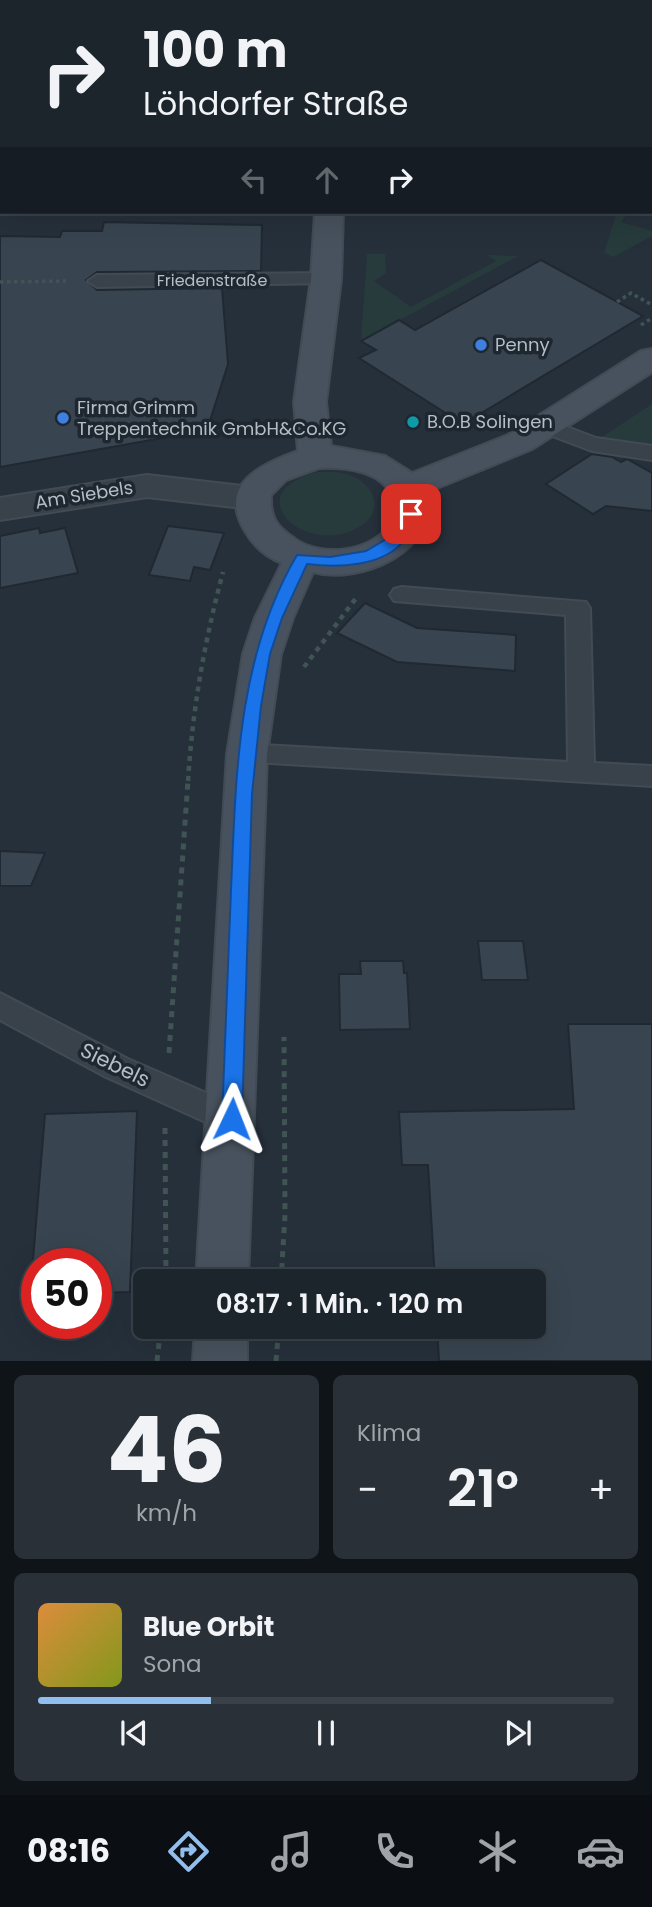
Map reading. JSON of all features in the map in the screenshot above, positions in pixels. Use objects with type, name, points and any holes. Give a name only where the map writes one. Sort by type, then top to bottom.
[{"type":"main road","points":[[315,457],[310,402],[326,279],[329,214]]},
{"type":"main road","points":[[405,488],[520,442],[652,358]]},
{"type":"main road","points":[[315,457],[342,457],[368,462],[390,472],[405,488],[411,505],[410,522],[399,538],[381,551],[357,559],[330,562],[302,558],[278,549],[260,533],[251,515],[251,498],[266,478],[288,465],[315,457]]},
{"type":"main road","points":[[223,1269],[232,1119],[247,754],[262,654],[274,618],[302,558]]},
{"type":"main road","points":[[220,1361],[221,1339]]},
{"type":"street","name":"Am Siebels","points":[[0,509],[125,487],[147,486],[251,498]]},
{"type":"lane","name":"Friedenstraße","points":[[97,281],[326,279]]},
{"type":"lane","points":[[546,426],[592,444],[652,453]]},
{"type":"lane","points":[[402,594],[578,608],[581,772]]},
{"type":"lane","points":[[247,754],[652,776]]},
{"type":"lane","name":"Siebels","points":[[0,1006],[117,1068],[232,1119]]},
{"type":"path","points":[[0,282],[97,281]]},
{"type":"path","points":[[617,302],[631,293],[652,305]]},
{"type":"path","points":[[166,1269],[167,1090],[192,719],[202,652],[223,572]]},
{"type":"path","points":[[298,676],[357,597]]},
{"type":"path","points":[[282,1269],[285,1215],[284,1034]]},
{"type":"path","points":[[157,1361],[159,1339]]},
{"type":"path","points":[[276,1361],[277,1339]]},
{"type":"green space","points":[[616,214],[626,214],[621,222],[652,231],[652,236],[613,257],[604,253]]},
{"type":"green space","points":[[367,254],[385,254],[386,273],[374,281],[411,307],[496,261],[487,255],[518,256],[361,341]]},
{"type":"green space","points":[[652,404],[652,447],[599,439]]},
{"type":"green space","points":[[318,472],[346,474],[366,485],[374,499],[372,514],[367,521],[339,535],[319,535],[301,529],[288,519],[280,507],[282,494],[294,482]]},
{"type":"building","points":[[104,222],[262,225],[261,271],[97,272],[86,280],[97,290],[222,288],[228,364],[207,430],[0,467],[0,236],[60,237],[62,231],[102,231]]},
{"type":"building","name":"Penny","points":[[541,260],[643,316],[463,424],[359,358],[376,350],[361,341],[399,320],[415,330]]},
{"type":"building","points":[[592,454],[612,457],[621,462],[627,459],[652,473],[652,511],[606,506],[593,514],[546,484]]},
{"type":"building","points":[[168,526],[224,533],[210,570],[194,567],[190,581],[149,575]]},
{"type":"building","points":[[39,528],[40,533],[65,528],[78,573],[0,588],[0,536]]},
{"type":"building","points":[[365,603],[417,628],[516,635],[515,671],[397,662],[337,633]]},
{"type":"building","points":[[0,851],[45,853],[31,886],[0,886]]},
{"type":"building","points":[[478,941],[523,941],[528,980],[482,980]]},
{"type":"building","points":[[360,961],[403,961],[404,973],[407,973],[410,1029],[340,1030],[339,974],[361,974]]},
{"type":"building","points":[[568,1024],[652,1024],[652,1361],[439,1361],[438,1339],[546,1339],[546,1269],[434,1269],[428,1165],[402,1165],[399,1112],[574,1109]]},
{"type":"building","points":[[137,1111],[130,1292],[112,1293],[112,1248],[34,1248],[45,1114]]},
{"type":"place","name":"Penny","points":[[481,345]]},
{"type":"place","name":"Firma Grimm Treppentechnik GmbH&Co.KG","points":[[63,418]]},
{"type":"place","name":"B.O.B Solingen","points":[[413,422]]},
{"type":"route","points":[[232,1119],[244,794],[256,681],[262,654],[274,618],[302,558],[330,562],[370,556],[399,538],[410,522],[411,514]]}]
